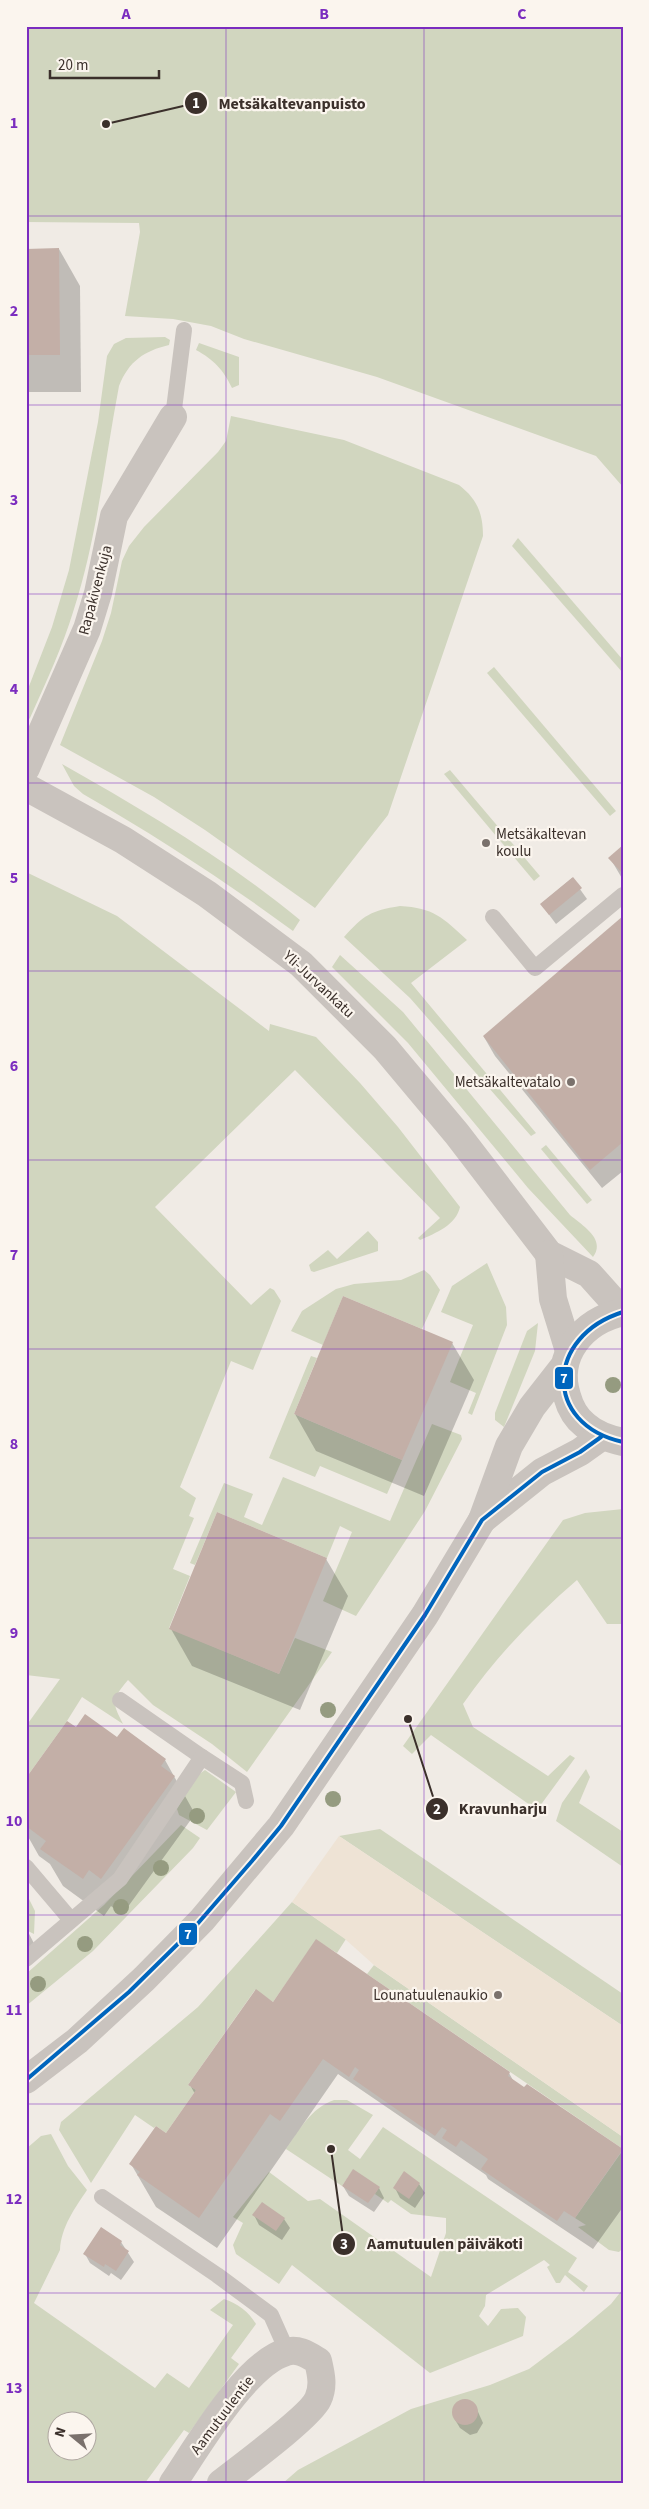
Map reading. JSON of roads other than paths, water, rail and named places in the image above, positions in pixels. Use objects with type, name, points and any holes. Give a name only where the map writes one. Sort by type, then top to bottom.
[{"type":"street","name":"Rapakivenkuja","points":[[26,768],[86,629],[98,593],[114,516],[172,417]]},
{"type":"street","name":"Yli-Jurvankatu","points":[[26,787],[138,850],[208,894],[301,964],[385,1048],[457,1134],[549,1254],[589,1274],[623,1312]]},
{"type":"street","points":[[549,1254],[553,1299],[567,1358],[564,1387],[571,1407],[583,1425],[612,1440]]},
{"type":"street","points":[[26,2080],[77,2041],[144,1979],[202,1920],[270,1841],[425,1615],[482,1520],[509,1446],[532,1407],[567,1358],[578,1336],[591,1324],[606,1316],[623,1312]]},
{"type":"street","points":[[482,1520],[542,1472],[580,1452],[612,1440]]},
{"type":"street","points":[[221,2483],[303,2417],[318,2400],[322,2379],[318,2361],[302,2352],[287,2351]]},
{"type":"street","name":"Aamutuulentie","points":[[173,2483],[251,2374],[271,2359],[287,2351]]},
{"type":"lane","points":[[172,417],[184,330]]},
{"type":"lane","points":[[493,917],[535,968],[623,895]]},
{"type":"lane","points":[[120,1700],[242,1783],[246,1801]]},
{"type":"lane","points":[[26,1959],[120,1879],[202,1757]]},
{"type":"lane","points":[[26,1867],[71,1920]]},
{"type":"lane","points":[[102,2197],[217,2275],[270,2315],[287,2351]]},
{"type":"place","name":"Metsäkaltevanpuisto","points":[[106,124]]},
{"type":"place","name":"Metsäkaltevan koulu","points":[[486,843]]},
{"type":"place","name":"Metsäkaltevatalo","points":[[571,1082]]},
{"type":"place","name":"Kravunharju","points":[[408,1719]]},
{"type":"place","name":"Lounatuulenaukio","points":[[498,1995]]},
{"type":"place","name":"Aamutuulen päiväkoti","points":[[331,2149]]}]
